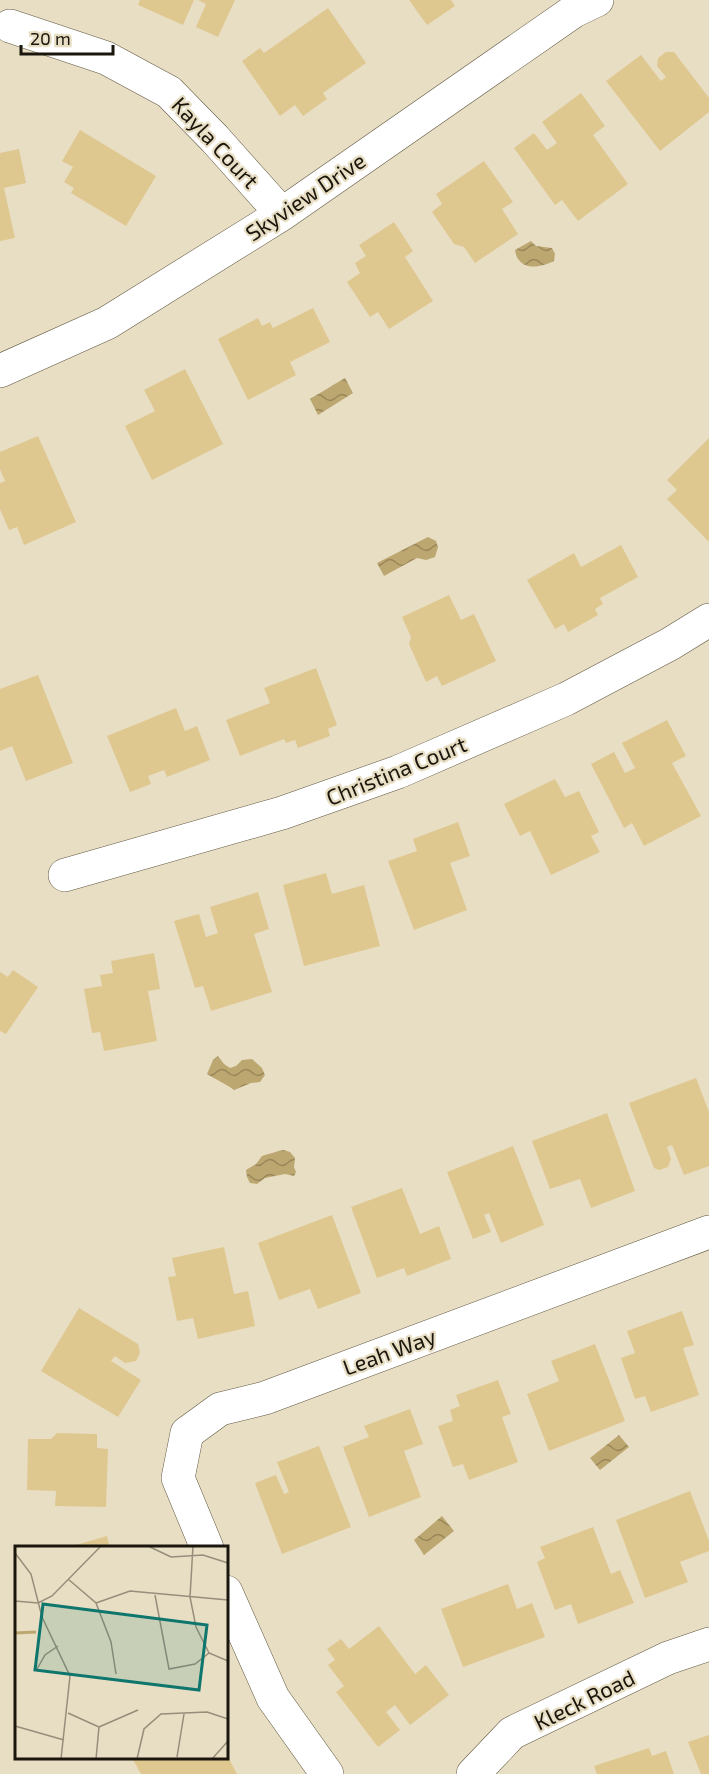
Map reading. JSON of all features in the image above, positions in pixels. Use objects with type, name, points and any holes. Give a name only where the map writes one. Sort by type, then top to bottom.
[{"type":"street","name":"Skyview Drive","points":[[0,371],[107,323],[282,214],[574,11],[597,0]]},
{"type":"street","name":"Kayla Court","points":[[10,26],[106,58],[169,92],[282,214]]},
{"type":"street","name":"Christina Court","points":[[65,875],[282,813],[398,772],[566,699],[670,644],[709,620]]},
{"type":"street","name":"Leah Way","points":[[206,1546],[178,1478],[187,1433],[220,1409],[265,1398],[709,1232]]},
{"type":"street","points":[[228,1597],[273,1698],[327,1774]]},
{"type":"street","name":"Kleck Road","points":[[473,1774],[512,1733],[668,1658],[709,1644]]},
{"type":"water","points":[[531,241],[536,246],[552,248],[555,254],[554,261],[536,266],[526,266],[522,263],[517,258],[515,250]]},
{"type":"water","points":[[345,378],[353,393],[318,415],[310,399]]},
{"type":"water","points":[[428,537],[436,541],[438,547],[435,557],[426,560],[417,558],[384,576],[377,563]]},
{"type":"water","points":[[218,1056],[230,1068],[242,1060],[252,1059],[262,1068],[265,1075],[260,1082],[234,1090],[207,1074],[213,1060]]},
{"type":"water","points":[[284,1150],[290,1152],[295,1158],[294,1176],[285,1174],[265,1178],[257,1184],[250,1183],[246,1170],[256,1164],[262,1156]]},
{"type":"water","points":[[619,1435],[629,1447],[600,1470],[590,1458]]},
{"type":"water","points":[[442,1516],[454,1531],[424,1555],[414,1540]]},
{"type":"building","points":[[140,0],[194,0],[183,25],[138,5]]},
{"type":"building","points":[[198,0],[235,0],[218,37],[196,27],[206,4]]},
{"type":"building","points":[[409,0],[451,0],[455,6],[427,25]]},
{"type":"building","points":[[328,8],[366,63],[323,93],[327,99],[303,116],[295,105],[280,116],[242,61],[260,48],[264,53]]},
{"type":"building","points":[[666,52],[674,52],[709,98],[709,112],[660,151],[606,81],[641,55],[661,81],[666,77],[657,66],[658,58]]},
{"type":"building","points":[[581,93],[605,126],[593,135],[628,184],[578,221],[562,200],[555,205],[514,148],[534,133],[547,150],[557,143],[542,122]]},
{"type":"building","points":[[80,130],[156,176],[126,226],[71,193],[74,188],[64,182],[73,167],[62,161]]},
{"type":"building","points":[[19,149],[26,183],[4,188],[15,238],[0,241],[0,153]]},
{"type":"building","points":[[484,161],[513,202],[502,209],[518,234],[475,263],[464,247],[454,244],[432,212],[442,204],[436,194]]},
{"type":"building","points":[[394,222],[413,251],[405,257],[433,301],[389,329],[378,312],[370,317],[347,282],[360,273],[355,263],[366,256],[359,245]]},
{"type":"building","points":[[313,308],[330,342],[290,362],[296,375],[248,400],[218,339],[258,318],[262,326],[270,322],[273,328]]},
{"type":"building","points":[[185,369],[223,444],[152,480],[125,426],[155,411],[144,390]]},
{"type":"building","points":[[38,436],[76,522],[24,545],[17,527],[9,530],[0,509],[0,483],[5,481],[0,469],[0,452]]},
{"type":"building","points":[[709,438],[709,542],[667,499],[677,490],[667,480]]},
{"type":"building","points":[[621,545],[638,577],[600,598],[603,604],[595,609],[598,615],[568,632],[564,624],[555,629],[527,580],[574,553],[581,567]]},
{"type":"building","points":[[449,595],[461,620],[474,614],[496,661],[442,686],[437,676],[426,682],[409,644],[411,637],[402,617]]},
{"type":"building","points":[[316,668],[337,725],[328,729],[330,736],[298,748],[295,740],[286,743],[284,739],[240,756],[226,720],[270,703],[264,688]]},
{"type":"building","points":[[38,675],[73,763],[26,781],[12,746],[0,751],[0,689]]},
{"type":"building","points":[[176,708],[185,731],[197,726],[210,760],[167,777],[164,770],[148,776],[151,784],[130,792],[107,736]]},
{"type":"building","points":[[667,720],[686,756],[672,763],[701,816],[644,846],[632,823],[624,828],[591,764],[614,752],[625,773],[635,768],[622,743]]},
{"type":"building","points":[[555,779],[565,797],[579,791],[599,832],[591,836],[600,852],[551,875],[530,831],[520,836],[504,804]]},
{"type":"building","points":[[458,822],[470,856],[450,863],[467,910],[414,930],[388,861],[417,851],[413,839]]},
{"type":"building","points":[[326,873],[332,894],[364,885],[380,946],[304,966],[283,885]]},
{"type":"building","points":[[258,892],[269,929],[254,934],[272,992],[211,1011],[203,986],[195,988],[174,921],[199,914],[206,937],[218,933],[210,907]]},
{"type":"building","points":[[154,953],[160,989],[148,991],[157,1041],[104,1051],[100,1032],[92,1033],[84,989],[102,986],[100,975],[113,973],[111,961]]},
{"type":"building","points":[[13,970],[38,987],[6,1034],[0,1031],[0,972],[8,977]]},
{"type":"building","points":[[696,1078],[709,1112],[709,1166],[684,1175],[672,1145],[667,1147],[671,1159],[668,1167],[659,1170],[654,1168],[629,1103]]},
{"type":"building","points":[[607,1113],[635,1191],[591,1208],[580,1179],[550,1189],[532,1141]]},
{"type":"building","points":[[513,1146],[544,1225],[501,1243],[489,1213],[484,1215],[491,1232],[473,1239],[447,1172]]},
{"type":"building","points":[[402,1188],[420,1234],[439,1226],[451,1259],[407,1276],[404,1268],[377,1278],[351,1207]]},
{"type":"building","points":[[332,1215],[361,1293],[318,1309],[310,1289],[279,1300],[258,1243]]},
{"type":"building","points":[[224,1247],[234,1294],[248,1291],[255,1326],[198,1339],[193,1318],[177,1321],[168,1277],[176,1276],[172,1258]]},
{"type":"building","points":[[79,1308],[138,1344],[140,1353],[136,1361],[125,1363],[115,1356],[111,1361],[141,1380],[118,1417],[41,1371]]},
{"type":"building","points":[[682,1311],[694,1345],[683,1348],[699,1395],[651,1412],[645,1396],[635,1399],[621,1358],[635,1353],[627,1331]]},
{"type":"building","points":[[595,1344],[625,1421],[549,1451],[527,1394],[559,1381],[551,1361]]},
{"type":"building","points":[[498,1380],[511,1414],[502,1417],[518,1462],[469,1480],[463,1464],[453,1467],[438,1426],[453,1421],[450,1410],[460,1406],[456,1395]]},
{"type":"building","points":[[410,1409],[423,1444],[404,1451],[421,1497],[369,1517],[343,1447],[369,1437],[364,1426]]},
{"type":"building","points":[[57,1433],[97,1434],[97,1448],[108,1449],[106,1507],[55,1506],[56,1491],[27,1490],[28,1439],[51,1439]]},
{"type":"building","points":[[319,1446],[351,1527],[282,1554],[255,1483],[276,1475],[284,1494],[289,1492],[277,1462]]},
{"type":"building","points":[[690,1491],[709,1541],[709,1551],[680,1562],[688,1582],[645,1598],[616,1520]]},
{"type":"building","points":[[593,1527],[611,1574],[620,1570],[634,1603],[578,1624],[571,1604],[555,1610],[537,1562],[545,1558],[540,1547]]},
{"type":"building","points":[[107,1536],[110,1546],[72,1546]]},
{"type":"building","points":[[508,1584],[517,1609],[532,1603],[545,1637],[463,1667],[441,1609]]},
{"type":"building","points":[[379,1626],[415,1674],[426,1665],[449,1695],[410,1725],[395,1705],[386,1712],[400,1730],[378,1747],[336,1692],[344,1686],[328,1665],[335,1660],[327,1649],[341,1639],[349,1649]]},
{"type":"building","points":[[709,1735],[709,1774],[701,1774],[688,1742]]},
{"type":"building","points":[[649,1748],[652,1756],[666,1751],[674,1774],[597,1774],[594,1766]]},
{"type":"building","points":[[228,1757],[237,1774],[141,1774],[133,1759],[228,1759]]}]
